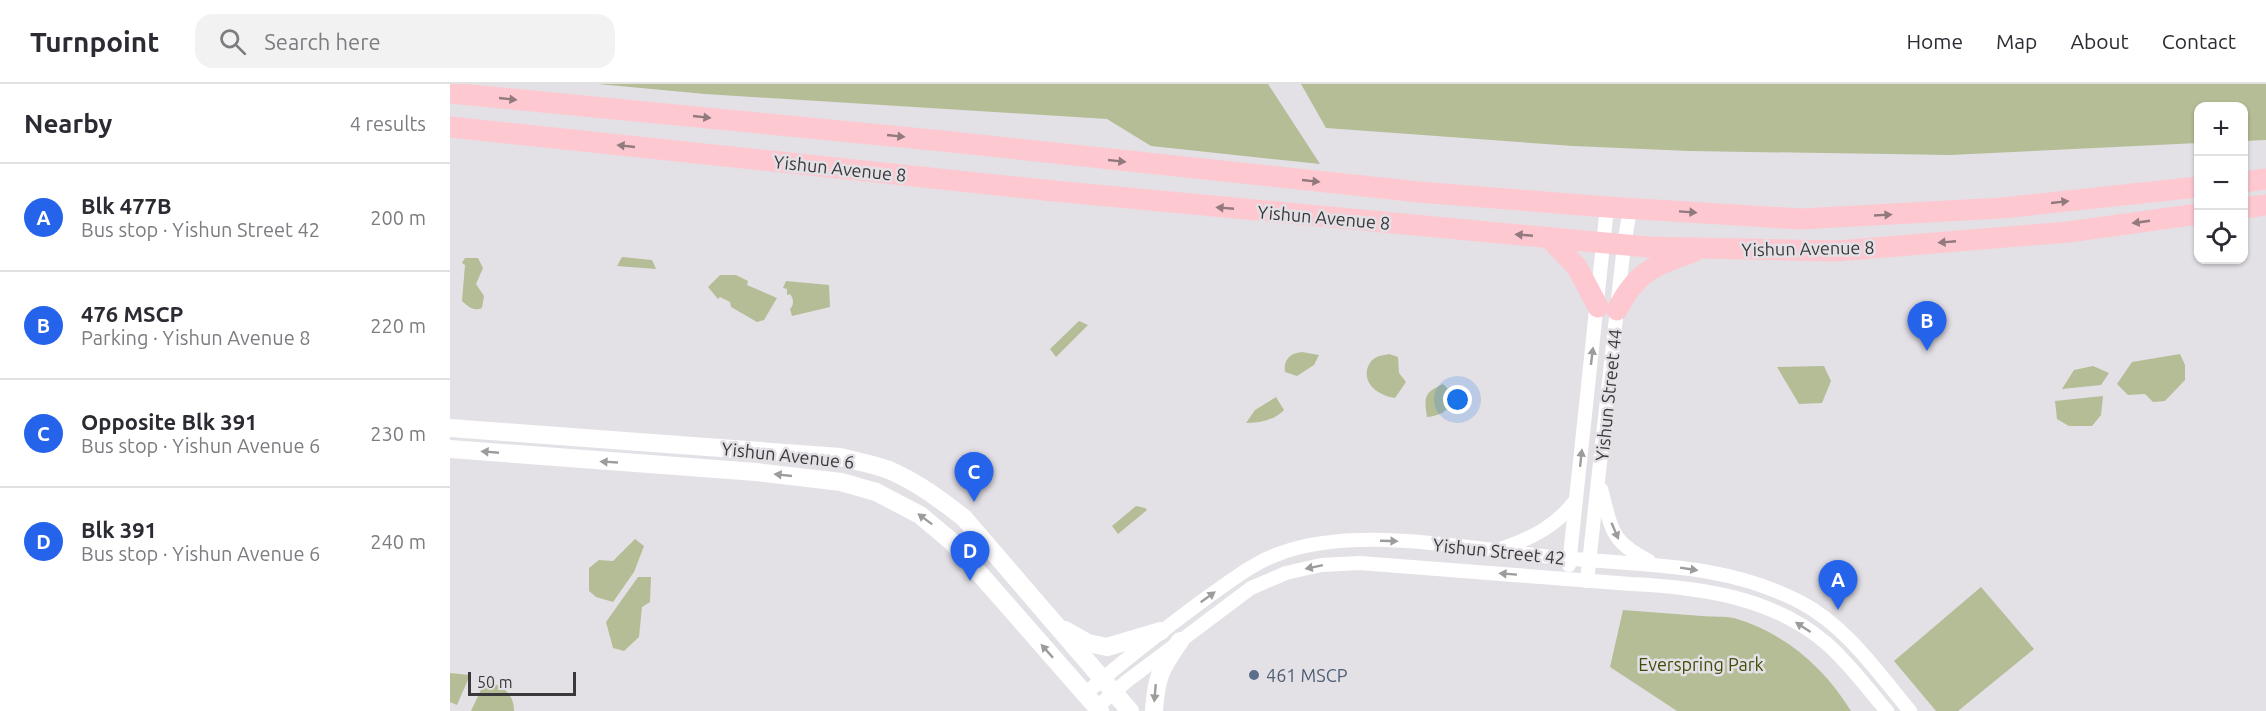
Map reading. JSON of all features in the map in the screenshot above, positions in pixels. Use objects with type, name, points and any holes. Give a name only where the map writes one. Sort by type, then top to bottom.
[{"type":"main road","name":"Yishun Avenue 8","points":[[450,93],[943,141],[1419,192],[1630,209],[1800,219],[2002,208],[2194,188]]},
{"type":"main road","name":"Yishun Avenue 8","points":[[450,128],[1054,192],[1624,245],[1837,251],[2068,232],[2194,215]]},
{"type":"main road","points":[[2248,181],[2266,179]]},
{"type":"main road","points":[[2248,207],[2266,205]]},
{"type":"main road","points":[[1549,238],[1577,267],[1607,309],[1646,272],[1666,261],[1705,248]]},
{"type":"main road","name":"Yishun Avenue 6","points":[[450,428],[840,457],[888,470],[940,500],[964,518],[1131,711]]},
{"type":"main road","points":[[530,456],[532,434]]},
{"type":"main road","name":"Yishun Avenue 6","points":[[450,449],[767,473],[841,482],[876,492],[920,515],[951,541],[1094,704]]},
{"type":"main road","points":[[1053,623],[1088,643],[1107,647],[1161,631]]},
{"type":"main road","points":[[1154,711],[1156,682],[1163,665],[1180,640]]},
{"type":"street","name":"Yishun Street 44","points":[[1587,581],[1599,481],[1607,309],[1603,242],[1607,207]]},
{"type":"street","name":"Yishun Street 44","points":[[1566,579],[1576,500],[1607,309],[1624,245],[1630,209]]},
{"type":"street","points":[[1599,481],[1616,537],[1623,546],[1654,563]]},
{"type":"street","points":[[1498,550],[1532,538],[1548,529],[1568,511],[1576,500]]},
{"type":"street","name":"Yishun Street 42","points":[[1094,704],[1108,686],[1161,631],[1250,567],[1308,544],[1342,539],[1654,563],[1735,576],[1802,603],[1844,635],[1910,711]]},
{"type":"street","name":"Yishun Street 42","points":[[1108,686],[1180,640],[1251,588],[1286,573],[1321,565],[1360,562],[1675,586],[1719,594],[1767,607],[1800,624],[1825,642],[1848,664],[1887,711]]},
{"type":"green space","points":[[598,84],[1268,84],[1320,164],[1151,146],[1107,119],[705,94]]},
{"type":"green space","points":[[1301,84],[2266,84],[2266,140],[2248,141],[2248,102],[2194,102],[2194,143],[1950,155],[1690,151],[1573,146],[1326,128]]},
{"type":"green space","points":[[622,257],[652,260],[656,269],[617,266]]},
{"type":"green space","points":[[465,258],[478,258],[483,268],[476,284],[484,296],[482,308],[479,309],[471,308],[462,301],[465,265],[462,263]]},
{"type":"green space","points":[[720,275],[736,275],[748,281],[747,285],[777,298],[764,320],[757,322],[731,307],[730,302],[720,297],[718,299],[708,287]]},
{"type":"green space","points":[[786,281],[829,285],[830,307],[792,316],[790,309],[793,304],[792,298],[790,294],[787,295],[787,289],[783,288]]},
{"type":"green space","points":[[1079,321],[1088,325],[1056,357],[1050,349]]},
{"type":"green space","points":[[1302,352],[1319,355],[1314,365],[1297,376],[1285,372],[1288,358]]},
{"type":"green space","points":[[1389,354],[1398,357],[1399,373],[1406,382],[1395,398],[1375,390],[1367,376],[1367,368],[1372,361]]},
{"type":"green space","points":[[2180,354],[2185,365],[2185,380],[2165,401],[2153,402],[2145,394],[2128,395],[2117,384],[2132,362]]},
{"type":"green space","points":[[1824,366],[1831,381],[1822,403],[1799,404],[1777,367]]},
{"type":"green space","points":[[2093,366],[2109,373],[2101,385],[2062,389],[2074,370]]},
{"type":"green space","points":[[1443,384],[1448,389],[1454,390],[1453,401],[1447,410],[1427,417],[1427,396]]},
{"type":"green space","points":[[2103,396],[2101,415],[2092,426],[2069,426],[2057,419],[2055,401]]},
{"type":"green space","points":[[1276,397],[1284,410],[1266,420],[1246,423],[1255,410]]},
{"type":"green space","points":[[1136,506],[1147,510],[1118,534],[1112,526]]},
{"type":"green space","points":[[635,539],[644,546],[634,572],[613,602],[596,597],[589,591],[589,568],[599,560],[613,561]]},
{"type":"green space","points":[[638,577],[651,577],[650,602],[642,607],[639,637],[624,651],[613,648],[606,622]]},
{"type":"green space","points":[[1981,587],[2034,649],[1958,711],[1936,711],[1894,661]]},
{"type":"green space","name":"Everspring Park","points":[[1623,610],[1730,617],[1753,624],[1786,642],[1816,666],[1851,711],[1677,711],[1610,667]]},
{"type":"green space","points":[[450,673],[470,675],[457,705],[450,702]]},
{"type":"green space","points":[[485,681],[506,691],[512,699],[514,711],[471,711]]},
{"type":"place","name":"476 MSCP","points":[[1927,351]]},
{"type":"place","name":"Opposite Blk 391","points":[[974,502]]},
{"type":"place","name":"Blk 391","points":[[970,581]]},
{"type":"place","name":"Blk 477B","points":[[1838,610]]},
{"type":"place","name":"461 MSCP","points":[[1254,675]]}]
